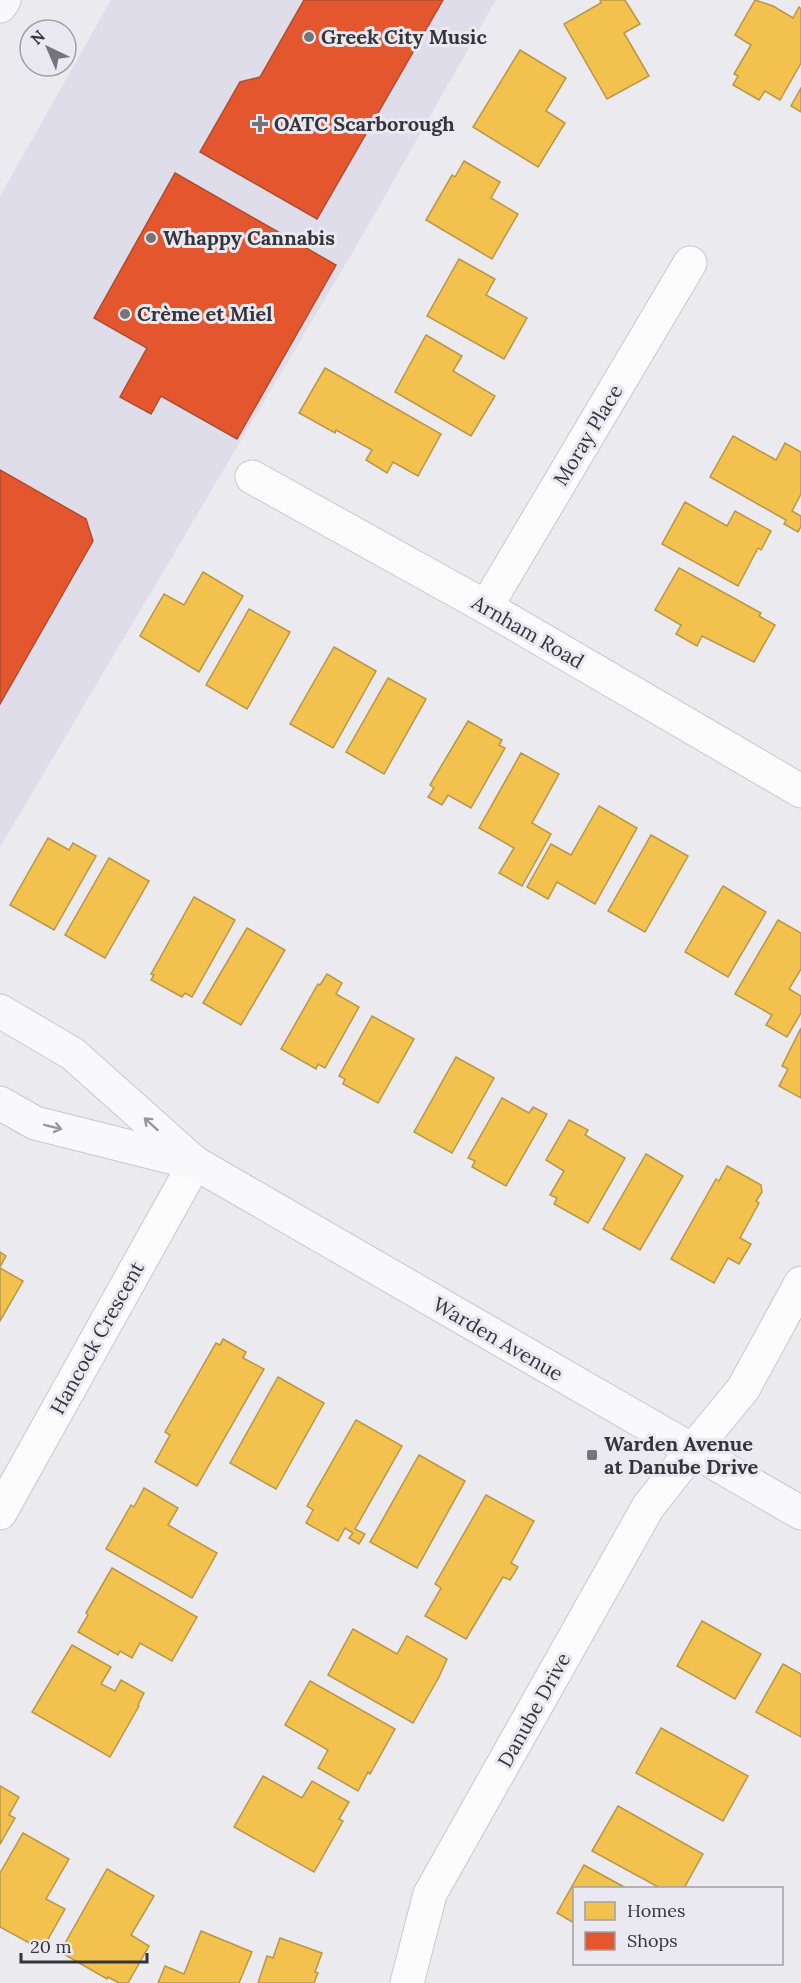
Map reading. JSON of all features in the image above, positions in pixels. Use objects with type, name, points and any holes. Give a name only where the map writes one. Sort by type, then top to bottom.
[{"type":"main road","points":[[0,6],[4,0]]},
{"type":"main road","name":"Warden Avenue","points":[[0,1011],[73,1054],[195,1163],[801,1513]]},
{"type":"main road","name":"Warden Avenue","points":[[0,1103],[35,1123],[195,1163]]},
{"type":"street","name":"Moray Place","points":[[486,607],[690,263]]},
{"type":"street","name":"Arnham Road","points":[[252,477],[486,607],[801,791]]},
{"type":"street","name":"Hancock Crescent","points":[[0,1513],[195,1163]]},
{"type":"street","name":"Danube Drive","points":[[407,1983],[430,1894],[648,1507],[743,1389],[801,1283]]},
{"type":"shaded area","points":[[111,0],[496,0],[361,238],[0,847],[0,196],[67,78],[78,78],[78,58]]},
{"type":"building: Homes","points":[[601,0],[625,0],[640,24],[624,33],[649,76],[607,99],[564,24],[601,3]]},
{"type":"building: Homes","points":[[755,0],[773,6],[793,18],[799,7],[801,9],[801,63],[780,100],[765,91],[759,100],[733,85],[738,76],[734,74],[751,45],[735,35]]},
{"type":"building: Homes","points":[[520,50],[566,78],[546,111],[565,123],[538,167],[473,127]]},
{"type":"building: Homes","points":[[801,88],[801,112],[791,106]]},
{"type":"building: Homes","points":[[464,161],[500,182],[491,198],[518,214],[492,259],[426,220],[452,175],[455,177]]},
{"type":"building: Homes","points":[[459,259],[495,279],[486,295],[527,318],[504,359],[427,316]]},
{"type":"building: Homes","points":[[426,335],[462,356],[453,371],[495,396],[471,436],[395,392]]},
{"type":"building: Homes","points":[[325,368],[441,434],[418,476],[393,462],[387,473],[366,460],[372,450],[299,413]]},
{"type":"building: Homes","points":[[733,436],[776,460],[785,443],[801,452],[801,494],[792,511],[801,516],[801,526],[798,532],[784,524],[786,520],[710,477]]},
{"type":"building: Homes","points":[[685,502],[727,526],[735,511],[771,531],[761,550],[758,548],[738,586],[662,544]]},
{"type":"building: Homes","points":[[679,568],[761,613],[759,616],[775,625],[754,662],[702,636],[697,646],[676,634],[681,625],[655,610]]},
{"type":"building: Homes","points":[[203,572],[243,596],[199,672],[140,636],[164,594],[184,605]]},
{"type":"building: Homes","points":[[249,609],[290,632],[247,709],[206,685]]},
{"type":"building: Homes","points":[[334,647],[376,671],[333,748],[290,724]]},
{"type":"building: Homes","points":[[388,678],[426,699],[384,774],[346,752]]},
{"type":"building: Homes","points":[[468,721],[502,740],[499,745],[505,748],[471,808],[448,795],[442,805],[428,797],[434,788],[430,785]]},
{"type":"building: Homes","points":[[521,753],[559,774],[532,823],[551,834],[522,886],[499,873],[514,848],[479,828]]},
{"type":"building: Homes","points":[[599,806],[637,828],[595,904],[557,882],[548,899],[527,887],[551,844],[571,855]]},
{"type":"building: Homes","points":[[651,835],[688,856],[645,932],[608,911]]},
{"type":"building: Homes","points":[[48,838],[69,850],[73,843],[96,856],[54,930],[10,905]]},
{"type":"building: Homes","points":[[109,858],[149,881],[105,958],[65,935]]},
{"type":"building: Homes","points":[[723,886],[766,912],[728,977],[685,952]]},
{"type":"building: Homes","points":[[194,897],[235,920],[192,997],[185,993],[182,997],[151,980],[154,975],[151,974]]},
{"type":"building: Homes","points":[[778,920],[801,933],[801,969],[789,989],[801,996],[801,1013],[787,1037],[766,1025],[772,1015],[735,994]]},
{"type":"building: Homes","points":[[247,928],[285,950],[241,1025],[203,1003]]},
{"type":"building: Homes","points":[[327,974],[342,983],[336,994],[359,1007],[325,1068],[318,1064],[316,1069],[281,1049],[318,984],[320,985]]},
{"type":"building: Homes","points":[[372,1016],[414,1039],[378,1103],[343,1084],[345,1079],[339,1076]]},
{"type":"building: Homes","points":[[801,1028],[801,1098],[779,1086],[788,1069],[782,1066]]},
{"type":"building: Homes","points":[[456,1057],[494,1078],[452,1153],[414,1132]]},
{"type":"building: Homes","points":[[502,1098],[529,1113],[533,1107],[547,1114],[506,1186],[472,1167],[475,1161],[468,1158]]},
{"type":"building: Homes","points":[[569,1120],[588,1130],[585,1135],[625,1158],[588,1223],[554,1204],[557,1198],[550,1195],[564,1171],[546,1160]]},
{"type":"building: Homes","points":[[646,1154],[683,1176],[640,1250],[603,1229]]},
{"type":"building: Homes","points":[[727,1166],[761,1185],[762,1192],[756,1201],[759,1203],[740,1238],[751,1244],[739,1264],[728,1258],[714,1283],[671,1259],[716,1179],[719,1181]]},
{"type":"building: Homes","points":[[0,1252],[6,1256],[0,1267]]},
{"type":"building: Homes","points":[[0,1268],[23,1281],[0,1321]]},
{"type":"building: Homes","points":[[223,1339],[246,1352],[243,1358],[264,1369],[197,1486],[155,1462],[170,1435],[165,1432],[216,1343],[220,1345]]},
{"type":"building: Homes","points":[[278,1377],[324,1403],[276,1489],[230,1463]]},
{"type":"building: Homes","points":[[356,1420],[402,1446],[355,1529],[365,1534],[359,1544],[349,1538],[353,1533],[345,1528],[338,1541],[306,1523],[313,1510],[307,1506]]},
{"type":"building: Homes","points":[[419,1455],[465,1481],[417,1568],[370,1542]]},
{"type":"building: Homes","points":[[144,1488],[178,1508],[168,1525],[217,1553],[192,1598],[106,1549],[131,1505],[134,1507]]},
{"type":"building: Homes","points":[[486,1495],[534,1521],[511,1563],[518,1567],[510,1580],[503,1577],[466,1639],[425,1616],[441,1588],[435,1584]]},
{"type":"building: Homes","points":[[112,1568],[197,1617],[172,1661],[140,1643],[132,1658],[120,1651],[118,1655],[78,1632],[88,1615],[86,1613]]},
{"type":"building: Homes","points":[[702,1621],[761,1654],[735,1699],[677,1666]]},
{"type":"building: Homes","points":[[353,1629],[397,1654],[407,1636],[447,1659],[413,1723],[328,1675]]},
{"type":"building: Homes","points":[[72,1645],[111,1667],[101,1684],[115,1691],[121,1680],[144,1693],[110,1757],[32,1712]]},
{"type":"building: Homes","points":[[783,1664],[801,1674],[801,1737],[756,1712]]},
{"type":"building: Homes","points":[[310,1681],[395,1729],[358,1791],[318,1768],[328,1750],[285,1725]]},
{"type":"building: Homes","points":[[661,1728],[748,1776],[723,1821],[636,1773]]},
{"type":"building: Homes","points":[[263,1776],[302,1798],[312,1781],[349,1802],[339,1819],[343,1821],[314,1872],[234,1827]]},
{"type":"building: Homes","points":[[0,1786],[19,1797],[9,1815],[15,1818],[0,1844]]},
{"type":"building: Homes","points":[[618,1806],[703,1854],[685,1887],[658,1887],[592,1851]]},
{"type":"building: Homes","points":[[23,1833],[69,1859],[46,1899],[65,1909],[42,1950],[0,1927],[0,1873]]},
{"type":"building: Homes","points":[[584,1865],[624,1887],[573,1887],[573,1922],[557,1913]]},
{"type":"building: Homes","points":[[107,1869],[154,1896],[131,1935],[149,1946],[128,1983],[119,1983],[108,1977],[107,1979],[60,1952]]},
{"type":"building: Homes","points":[[201,1931],[252,1952],[239,1983],[158,1983],[165,1966],[184,1974]]},
{"type":"building: Homes","points":[[280,1938],[322,1953],[315,1972],[318,1973],[314,1983],[258,1983],[267,1956],[273,1958]]},
{"type":"building: Shops","points":[[304,0],[443,0],[317,219],[200,152],[240,82],[260,77]]},
{"type":"building: Shops","points":[[175,173],[336,265],[237,439],[161,396],[151,414],[120,397],[147,348],[94,318]]},
{"type":"building: Shops","points":[[0,470],[86,519],[93,541],[0,704]]},
{"type":"place","name":"Greek City Music","points":[[309,37]]},
{"type":"place","name":"OATC Scarborough","points":[[260,124]]},
{"type":"place","name":"Whappy Cannabis","points":[[151,238]]},
{"type":"place","name":"Crème et Miel","points":[[125,314]]},
{"type":"place","name":"Warden Avenue at Danube Drive","points":[[592,1455]]}]
